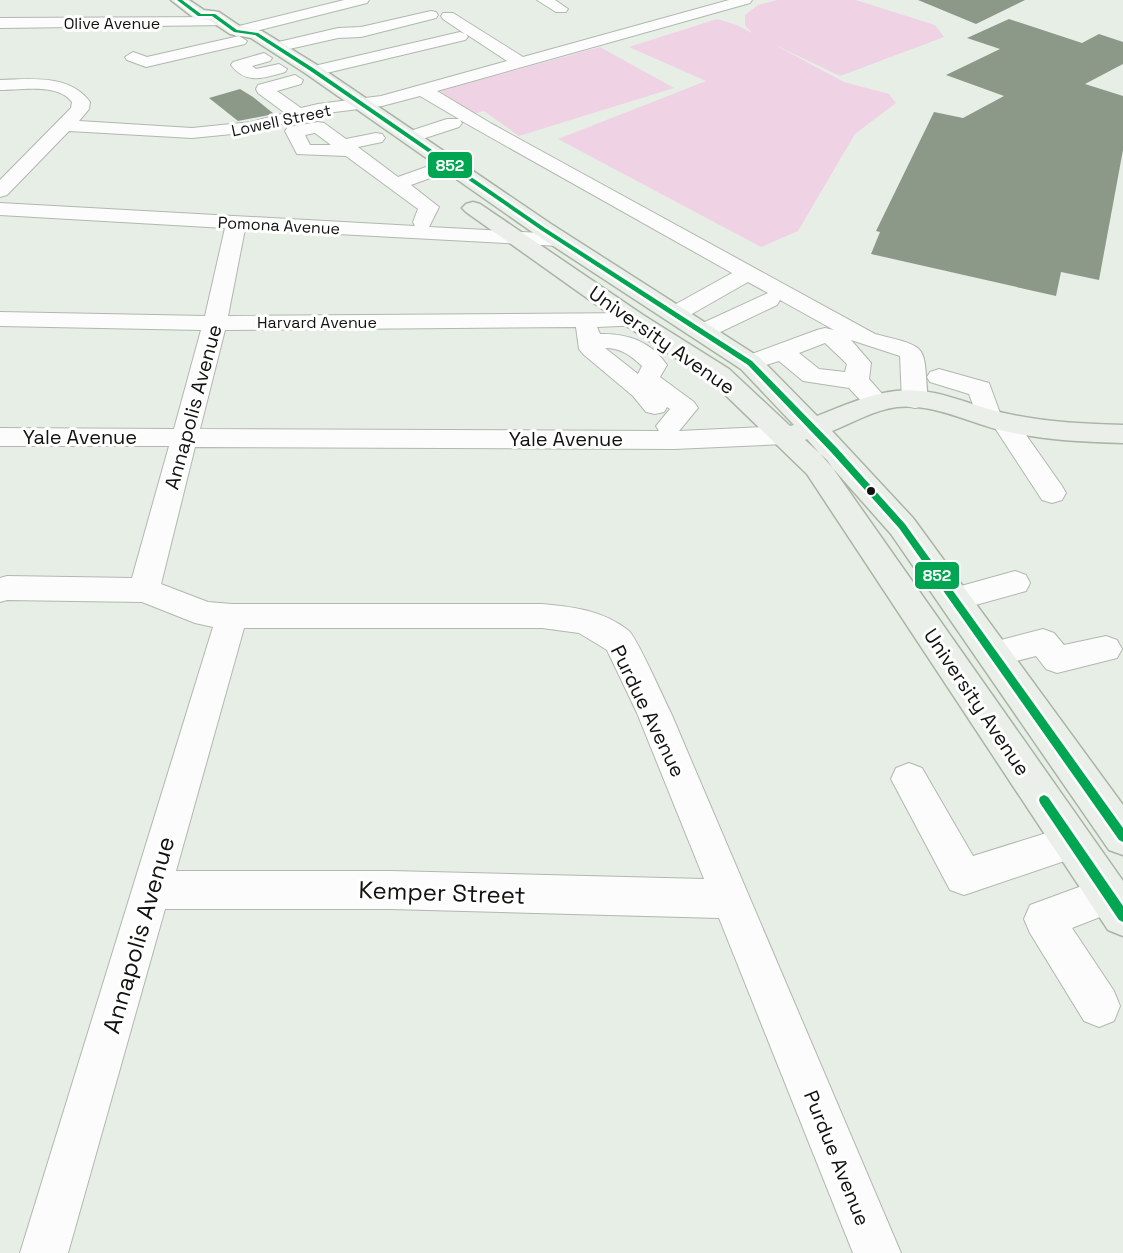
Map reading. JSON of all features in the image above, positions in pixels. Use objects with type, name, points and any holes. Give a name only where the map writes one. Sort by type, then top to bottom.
[{"type":"main road","name":"University Avenue","points":[[179,0],[200,15],[314,71],[341,100],[383,130],[426,173],[634,320],[720,375],[800,432],[897,507],[954,599],[1123,837]]},
{"type":"main road","name":"University Avenue","points":[[204,0],[220,11],[279,69],[295,80],[341,100]]},
{"type":"main road","name":"University Avenue","points":[[364,95],[383,130]]},
{"type":"main road","name":"University Avenue","points":[[383,130],[408,126],[559,240],[740,356],[800,432],[817,467],[1116,906]]},
{"type":"main road","name":"Yale Avenue","points":[[800,432],[878,404],[910,399],[1048,431],[1123,434]]},
{"type":"street","name":"Olive Avenue","points":[[0,23],[246,38],[272,22],[363,0]]},
{"type":"street","points":[[544,0],[561,9]]},
{"type":"street","points":[[699,0],[716,8]]},
{"type":"street","name":"Lowell Street","points":[[64,125],[165,132],[224,132],[293,121],[341,100],[364,95],[422,89],[739,1]]},
{"type":"street","points":[[133,57],[146,62],[246,38],[361,32],[434,12],[454,20],[520,62]]},
{"type":"street","points":[[454,20],[473,15]]},
{"type":"street","points":[[217,57],[246,38],[289,36],[272,22]]},
{"type":"street","points":[[314,71],[460,36]]},
{"type":"street","points":[[246,38],[239,65],[254,75],[279,69]]},
{"type":"street","points":[[449,81],[438,71],[490,56]]},
{"type":"street","points":[[295,80],[264,89],[293,121],[318,127],[429,207],[423,222]]},
{"type":"street","points":[[0,85],[47,85],[74,92],[81,99],[81,105],[64,125],[0,191]]},
{"type":"street","points":[[422,89],[486,128],[746,274],[867,339],[906,349],[912,354],[910,399]]},
{"type":"street","points":[[408,126],[453,123]]},
{"type":"street","points":[[347,148],[383,130]]},
{"type":"street","points":[[396,183],[426,173]]},
{"type":"street","name":"Pomona Avenue","points":[[0,209],[559,240]]},
{"type":"street","name":"Annapolis Avenue","points":[[144,590],[215,323],[236,223]]},
{"type":"street","points":[[675,315],[746,274]]},
{"type":"street","points":[[702,332],[769,300]]},
{"type":"street","name":"Harvard Avenue","points":[[0,319],[587,331],[634,320]]},
{"type":"street","points":[[740,356],[804,319]]},
{"type":"street","points":[[587,331],[591,348],[642,390],[666,418],[671,433]]},
{"type":"street","points":[[740,356],[782,351],[825,335],[837,339],[859,363],[856,381]]},
{"type":"street","points":[[782,351],[812,375],[856,381],[878,404]]},
{"type":"street","points":[[939,377],[980,389],[996,420],[1052,493]]},
{"type":"street","name":"Yale Avenue","points":[[0,437],[800,432]]},
{"type":"street","points":[[954,599],[1015,584]]},
{"type":"street","name":"Purdue Avenue","points":[[4,589],[144,590],[206,614],[232,616],[542,616],[585,621],[619,641],[654,713],[877,1253]]},
{"type":"street","name":"Annapolis Avenue","points":[[44,1253],[232,616]]},
{"type":"street","points":[[993,654],[1043,642],[1057,660],[1106,650]]},
{"type":"street","points":[[909,780],[964,877],[1072,842]]},
{"type":"street","name":"Kemper Street","points":[[152,890],[391,890],[731,898]]},
{"type":"street","points":[[1098,1006],[1044,919],[1116,906]]},
{"type":"shaded area","points":[[777,0],[856,0],[935,25],[944,37],[840,76],[773,44],[844,82],[889,94],[896,103],[855,134],[798,231],[761,247],[558,139],[706,81],[629,47],[717,19],[737,25],[752,33],[745,25],[745,15],[758,5]]},
{"type":"shaded area","points":[[600,47],[674,88],[519,136],[484,111],[473,114],[440,91]]},
{"type":"building","points":[[918,0],[1025,0],[976,24]]},
{"type":"building","points":[[1009,19],[1082,43],[1099,34],[1123,42],[1123,64],[1085,84],[1123,96],[1123,150],[1099,280],[1061,272],[1056,296],[871,254],[880,232],[876,231],[934,112],[963,118],[1004,96],[946,75],[1000,49],[967,38]]},
{"type":"building","points":[[240,89],[274,114],[238,121],[209,98]]},
{"type":"transit line","name":"852","points":[[179,0],[200,15],[213,15],[236,31],[256,34],[311,69],[543,229],[750,363],[834,450],[902,526],[1123,837]]},
{"type":"transit line","name":"852","points":[[1044,800],[1123,916]]}]
